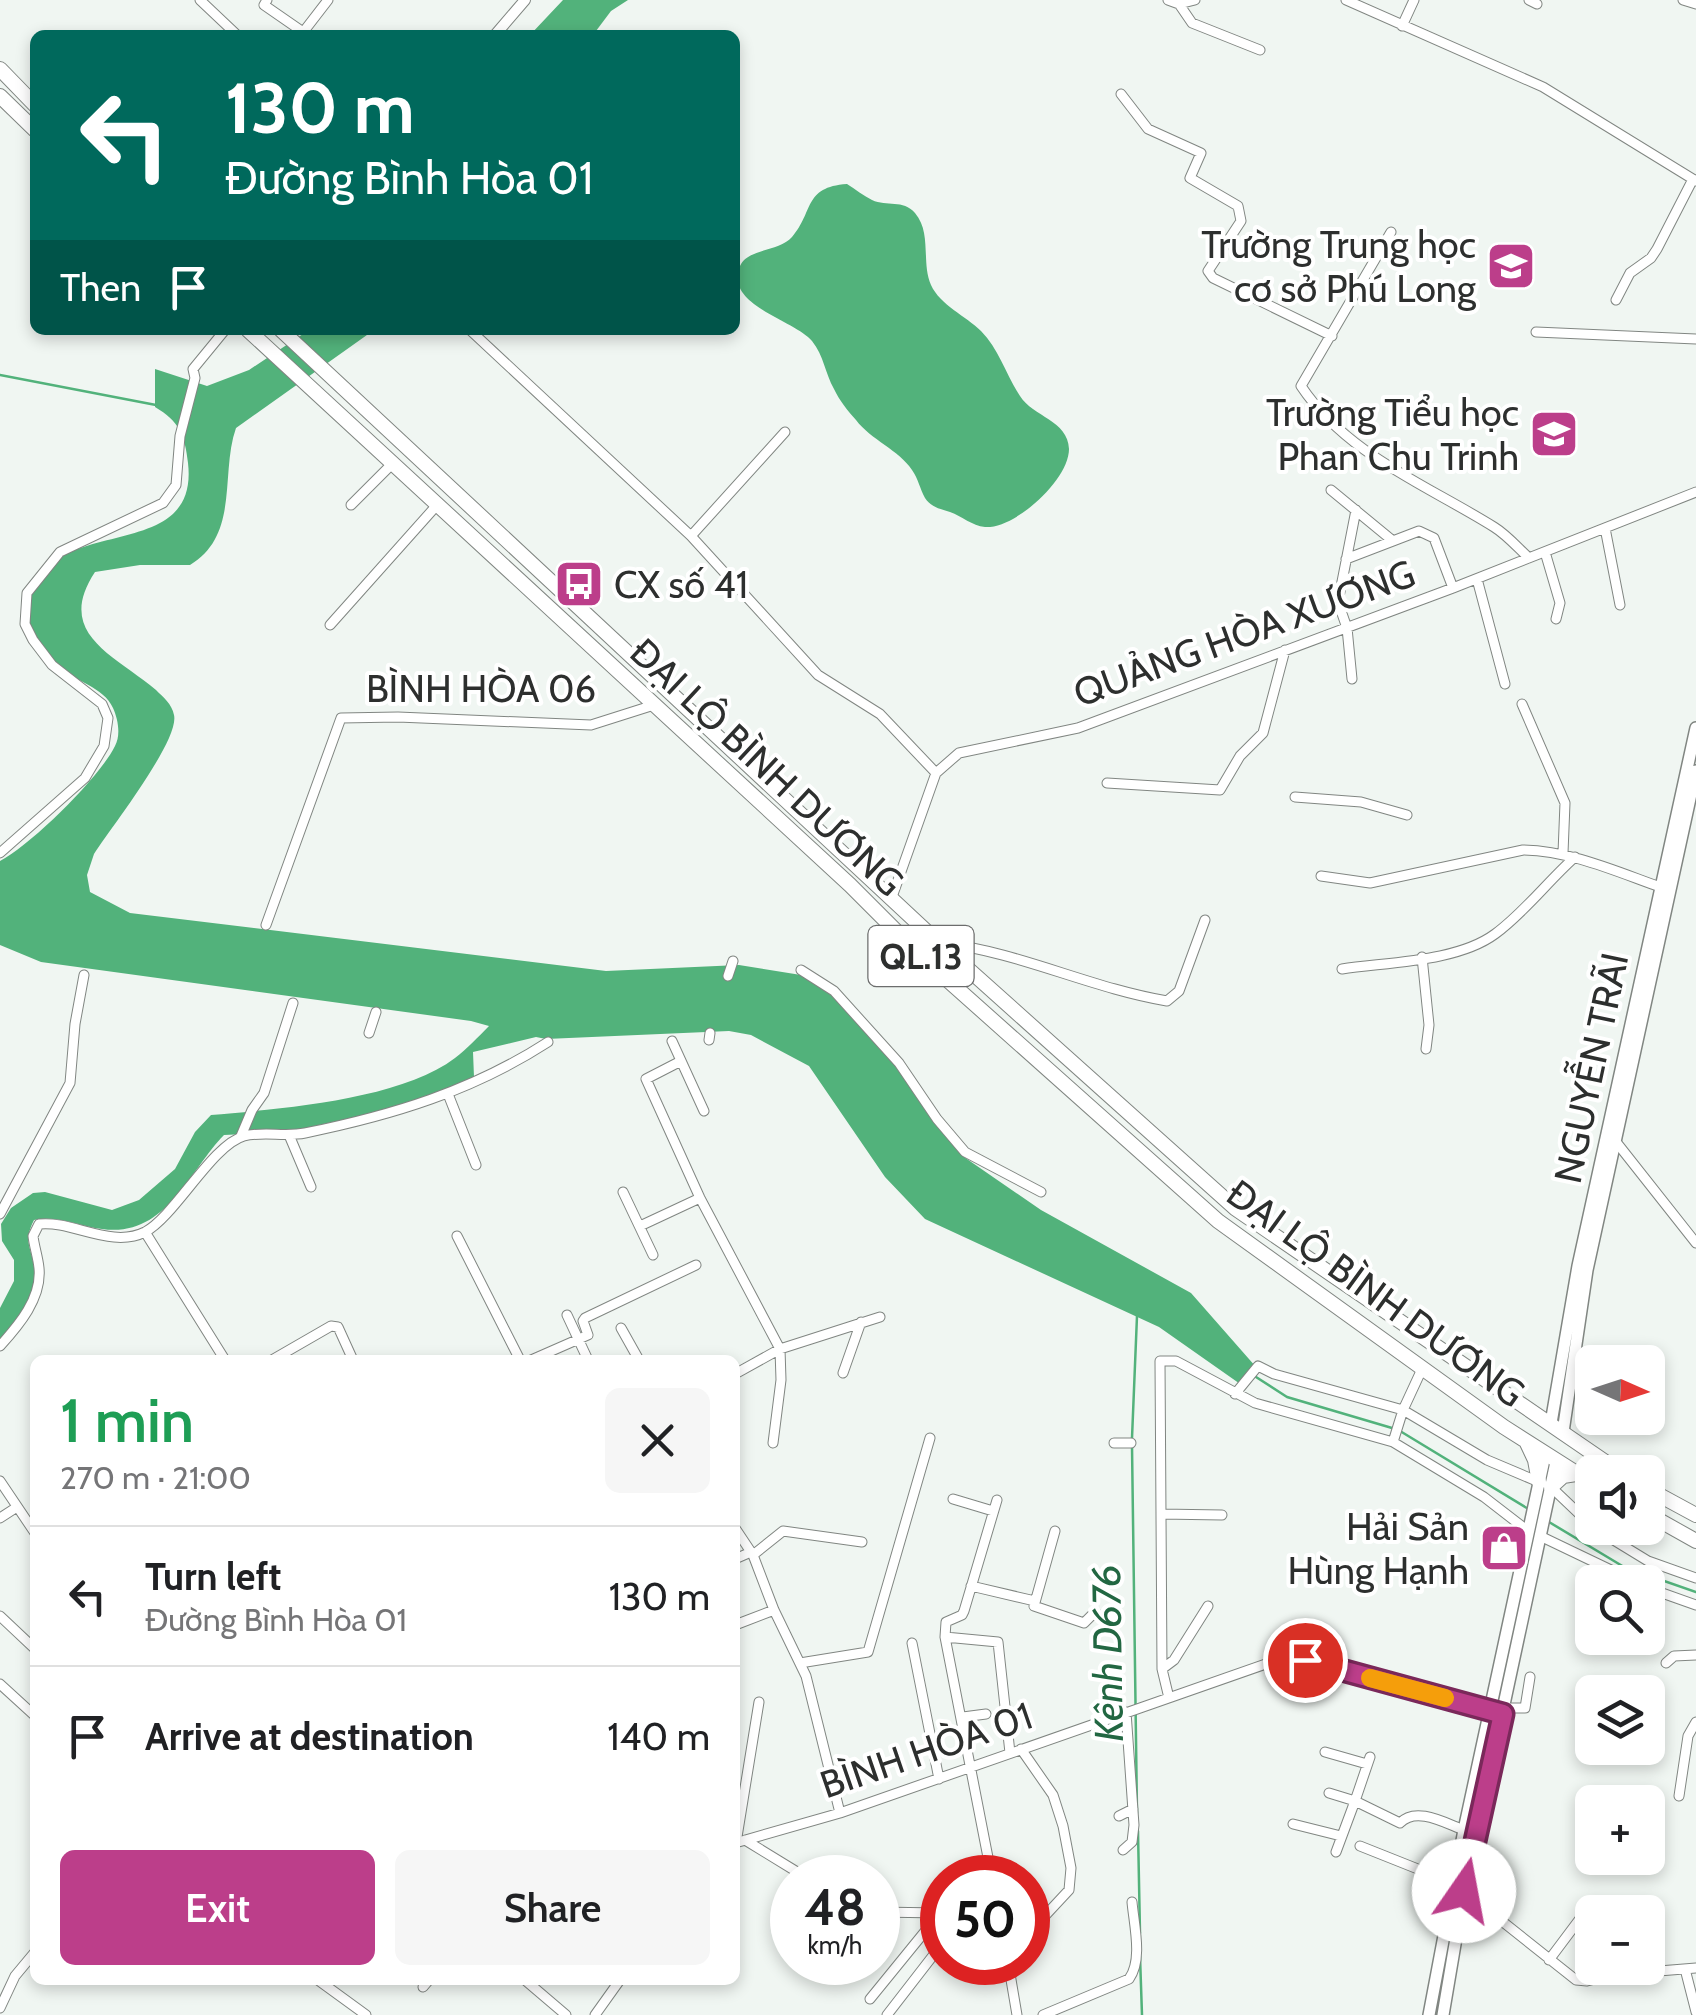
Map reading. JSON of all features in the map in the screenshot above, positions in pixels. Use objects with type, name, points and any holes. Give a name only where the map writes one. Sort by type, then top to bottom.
[{"type":"highway","points":[[0,69],[30,100]]},
{"type":"highway","points":[[0,96],[30,125]]},
{"type":"highway","name":"ĐẠI LỘ BÌNH DƯƠNG","points":[[254,335],[850,885],[924,959],[1218,1222],[1422,1370],[1575,1473]]},
{"type":"highway","name":"ĐẠI LỘ BÌNH DƯƠNG","points":[[286,335],[939,943],[1236,1209],[1596,1455]]},
{"type":"highway","points":[[492,556],[506,539]]},
{"type":"highway","points":[[633,686],[647,670]]},
{"type":"highway","points":[[924,959],[939,943]]},
{"type":"highway","points":[[1551,1459],[1557,1427]]},
{"type":"highway","points":[[1527,1442],[1545,1484],[1575,1474]]},
{"type":"highway","points":[[1665,1498],[1696,1515]]},
{"type":"highway","points":[[1665,1524],[1696,1541]]},
{"type":"main road","name":"NGUYỄN TRÃI","points":[[1650,963],[1660,887],[1696,728]]},
{"type":"main road","name":"NGUYỄN TRÃI","points":[[1557,1427],[1612,1137],[1696,771]]},
{"type":"main road","points":[[1428,2015],[1499,1711],[1551,1459]]},
{"type":"main road","points":[[1442,2015],[1464,1830],[1499,1711]]},
{"type":"street","points":[[200,0],[232,30]]},
{"type":"street","points":[[267,0],[264,5],[297,30]]},
{"type":"street","points":[[305,30],[328,0]]},
{"type":"street","points":[[499,30],[525,0]]},
{"type":"street","points":[[1173,2],[1195,0]]},
{"type":"street","points":[[1346,0],[1543,88],[1694,180],[1653,255],[1633,270],[1616,300]]},
{"type":"street","points":[[1402,26],[1414,0]]},
{"type":"street","points":[[1684,0],[1696,4]]},
{"type":"street","points":[[1173,2],[1192,23],[1260,50]]},
{"type":"street","points":[[1121,94],[1148,129],[1201,152],[1190,178],[1238,206],[1241,220],[1208,271],[1213,278],[1332,336]]},
{"type":"street","points":[[1390,232],[1301,386],[1314,406],[1388,468],[1497,529],[1529,558]]},
{"type":"street","points":[[1536,332],[1696,338]]},
{"type":"street","points":[[0,853],[84,778],[104,746],[108,718],[102,704],[52,665],[33,640],[25,624],[27,593],[60,552],[163,503],[176,485],[180,436],[195,378],[193,369],[221,335]]},
{"type":"street","points":[[475,335],[690,536],[818,674],[880,714],[936,772],[892,897]]},
{"type":"street","points":[[690,536],[785,432]]},
{"type":"street","points":[[351,505],[392,464]]},
{"type":"street","points":[[1332,490],[1393,541]]},
{"type":"street","name":"QUẢNG HÒA XƯƠNG","points":[[936,772],[960,753],[1078,728],[1696,492]]},
{"type":"street","points":[[330,626],[437,505]]},
{"type":"street","points":[[1352,678],[1347,628],[1338,602],[1356,510]]},
{"type":"street","points":[[1605,528],[1620,605]]},
{"type":"street","points":[[1346,559],[1419,532],[1434,538],[1452,588]]},
{"type":"street","points":[[1544,552],[1560,604],[1556,618]]},
{"type":"street","points":[[1476,579],[1505,684]]},
{"type":"street","points":[[1107,783],[1220,790],[1240,756],[1263,732],[1286,650]]},
{"type":"street","points":[[1522,704],[1565,803],[1563,853]]},
{"type":"street","name":"BÌNH HÒA 06","points":[[267,922],[341,718],[590,725],[654,705]]},
{"type":"street","points":[[1294,797],[1360,802],[1407,815]]},
{"type":"street","points":[[1321,876],[1370,883],[1523,850],[1563,853],[1660,887]]},
{"type":"street","points":[[1342,969],[1466,950],[1496,934],[1575,857]]},
{"type":"street","points":[[939,943],[978,948],[1129,994],[1167,1001],[1179,991],[1205,920]]},
{"type":"street","points":[[1422,957],[1430,1025],[1426,1050]]},
{"type":"street","points":[[728,976],[733,961]]},
{"type":"street","points":[[801,970],[834,991],[899,1062],[937,1120],[965,1152],[1041,1192]]},
{"type":"street","points":[[0,1214],[70,1083],[84,975]]},
{"type":"street","points":[[0,1346],[24,1321],[40,1278],[33,1236],[36,1227],[49,1224],[110,1236],[145,1232],[206,1166],[242,1136],[252,1110],[264,1094],[293,1003]]},
{"type":"street","points":[[370,1032],[376,1012]]},
{"type":"street","points":[[672,1041],[704,1111]]},
{"type":"street","points":[[242,1136],[289,1135],[419,1106],[477,1081],[548,1042]]},
{"type":"street","points":[[681,1061],[646,1079],[700,1198],[780,1349],[781,1380],[773,1443]]},
{"type":"street","points":[[448,1094],[476,1166]]},
{"type":"street","points":[[289,1135],[311,1187]]},
{"type":"street","points":[[1612,1137],[1696,1243]]},
{"type":"street","points":[[623,1192],[653,1254]]},
{"type":"street","points":[[640,1226],[700,1198]]},
{"type":"street","points":[[145,1232],[222,1355]]},
{"type":"street","points":[[457,1236],[517,1355]]},
{"type":"street","points":[[543,1355],[589,1334],[585,1318],[696,1265]]},
{"type":"street","points":[[567,1315],[586,1355]]},
{"type":"street","points":[[740,1371],[780,1349],[880,1317]]},
{"type":"street","points":[[843,1372],[861,1322]]},
{"type":"street","points":[[281,1355],[331,1326],[338,1327],[351,1355]]},
{"type":"street","points":[[621,1328],[637,1355]]},
{"type":"street","points":[[1164,1699],[1161,1514],[1154,1444],[1160,1361],[1176,1361],[1235,1394],[1274,1410],[1393,1442],[1484,1497],[1534,1533],[1601,1565]]},
{"type":"street","points":[[1235,1394],[1258,1366],[1402,1410],[1488,1460],[1545,1484],[1575,1511]]},
{"type":"street","points":[[1393,1442],[1402,1410],[1422,1370]]},
{"type":"street","points":[[800,1663],[868,1652],[930,1438]]},
{"type":"street","points":[[1114,1443],[1131,1443]]},
{"type":"street","points":[[0,1481],[30,1526]]},
{"type":"street","points":[[952,1499],[995,1505],[962,1615],[945,1623],[944,1636],[987,1855]]},
{"type":"street","points":[[0,1518],[17,1507]]},
{"type":"street","points":[[1161,1514],[1222,1514]]},
{"type":"street","points":[[740,1558],[752,1554],[783,1531],[862,1542]]},
{"type":"street","points":[[1055,1531],[1034,1606],[1084,1622],[1092,1615],[1118,1616]]},
{"type":"street","points":[[740,1536],[752,1554],[806,1676],[840,1813]]},
{"type":"street","points":[[1622,1545],[1648,1561],[1696,1578]]},
{"type":"street","points":[[971,1586],[1035,1601]]},
{"type":"street","points":[[1665,1594],[1696,1605]]},
{"type":"street","points":[[1162,1669],[1174,1660],[1208,1606]]},
{"type":"street","points":[[740,1623],[774,1610]]},
{"type":"street","points":[[0,1616],[30,1644]]},
{"type":"street","points":[[944,1636],[998,1642],[1016,1751],[1053,1795],[1063,1826],[1071,1868],[1069,1890],[1050,1910]]},
{"type":"street","points":[[912,1642],[939,1779]]},
{"type":"street","points":[[1666,1663],[1674,1656],[1696,1655]]},
{"type":"street","name":"BÌNH HÒA 01","points":[[740,1842],[840,1813],[1283,1658],[1305,1660],[1499,1711]]},
{"type":"street","points":[[1499,1711],[1524,1708],[1530,1677]]},
{"type":"street","points":[[0,1684],[30,1711]]},
{"type":"street","points":[[740,1835],[759,1702]]},
{"type":"street","points":[[1123,1850],[1132,1842],[1130,1711]]},
{"type":"street","points":[[963,1717],[986,1714]]},
{"type":"street","points":[[1679,1796],[1688,1736],[1696,1722]]},
{"type":"street","points":[[1325,1752],[1368,1761],[1336,1852]]},
{"type":"street","points":[[1329,1793],[1400,1823],[1414,1815],[1464,1830]]},
{"type":"street","points":[[1119,1816],[1133,1809]]},
{"type":"street","points":[[1293,1824],[1341,1836]]},
{"type":"street","points":[[740,1843],[770,1858]]},
{"type":"street","points":[[1360,1846],[1459,1887],[1576,1980],[1690,1969],[1696,2012]]},
{"type":"street","points":[[1043,2015],[1129,1980],[1134,1974],[1132,1902]]},
{"type":"street","points":[[1549,1960],[1575,1926]]},
{"type":"street","points":[[870,1998],[920,1939]]},
{"type":"street","points":[[0,2008],[30,1958]]},
{"type":"street","points":[[24,1966],[30,1969]]},
{"type":"street","points":[[887,2015],[920,1972]]},
{"type":"street","points":[[325,1985],[366,2015]]},
{"type":"street","points":[[531,1985],[566,2015]]},
{"type":"street","points":[[595,2015],[616,1985]]},
{"type":"street","points":[[1012,1985],[1018,2015]]},
{"type":"shaded area","points":[[563,0],[628,0],[611,11],[597,30],[535,30]]},
{"type":"shaded area","points":[[847,184],[872,200],[905,206],[915,213],[923,229],[928,276],[935,292],[981,331],[1026,403],[1063,431],[1069,449],[1060,475],[1038,500],[1011,520],[985,527],[930,504],[906,463],[862,427],[844,405],[812,341],[763,310],[742,291],[740,266],[744,260],[786,242],[799,228],[816,195]]},
{"type":"shaded area","points":[[302,335],[367,335],[236,428],[222,520],[206,552],[190,565],[140,565],[95,572],[84,593],[81,612],[95,641],[156,690],[174,715],[173,727],[156,763],[94,854],[87,875],[90,892],[130,913],[606,971],[739,965],[801,975],[831,994],[898,1066],[934,1123],[964,1157],[1041,1210],[1191,1293],[1256,1367],[1243,1386],[1159,1327],[925,1219],[885,1177],[809,1066],[751,1035],[729,1031],[536,1037],[473,1052],[474,1077],[418,1103],[288,1132],[224,1135],[174,1199],[143,1223],[124,1229],[102,1229],[60,1220],[34,1220],[28,1239],[34,1267],[33,1287],[19,1316],[0,1341],[0,1308],[14,1281],[14,1260],[2,1241],[1,1224],[11,1208],[33,1193],[45,1192],[112,1210],[139,1200],[175,1169],[195,1132],[211,1115],[338,1100],[403,1084],[455,1058],[489,1026],[41,962],[0,945],[0,861],[29,841],[80,792],[107,759],[118,737],[109,701],[57,666],[26,622],[34,585],[48,566],[67,553],[139,532],[177,510],[187,491],[187,453],[175,423],[155,407],[155,369],[207,386],[249,370]]},
{"type":"waterway","points":[[0,375],[156,405]]},
{"type":"waterway","name":"Kênh D676","points":[[1132,1438],[1137,1316]]},
{"type":"waterway","points":[[1256,1377],[1287,1397],[1392,1428]]},
{"type":"waterway","points":[[1400,1431],[1530,1510]]},
{"type":"waterway","name":"Kênh D676","points":[[1132,1446],[1137,1813]]},
{"type":"waterway","points":[[1549,1522],[1624,1567],[1696,1592]]},
{"type":"waterway","name":"Kênh D676","points":[[1138,1831],[1140,1933]]},
{"type":"waterway","name":"Kênh D676","points":[[1140,1956],[1142,2015]]},
{"type":"slow traffic","points":[[1370,1678],[1445,1698]]},
{"type":"place","name":"Trường Trung học cơ sở Phú Long","points":[[1511,266]]},
{"type":"place","name":"Trường Tiểu học Phan Chu Trinh","points":[[1554,434]]},
{"type":"place","name":"CX số 41","points":[[579,584]]},
{"type":"place","name":"Hải Sản Hùng Hạnh","points":[[1504,1548]]},
{"type":"route","points":[[1305,1660],[1503,1714],[1464,1891]]}]
